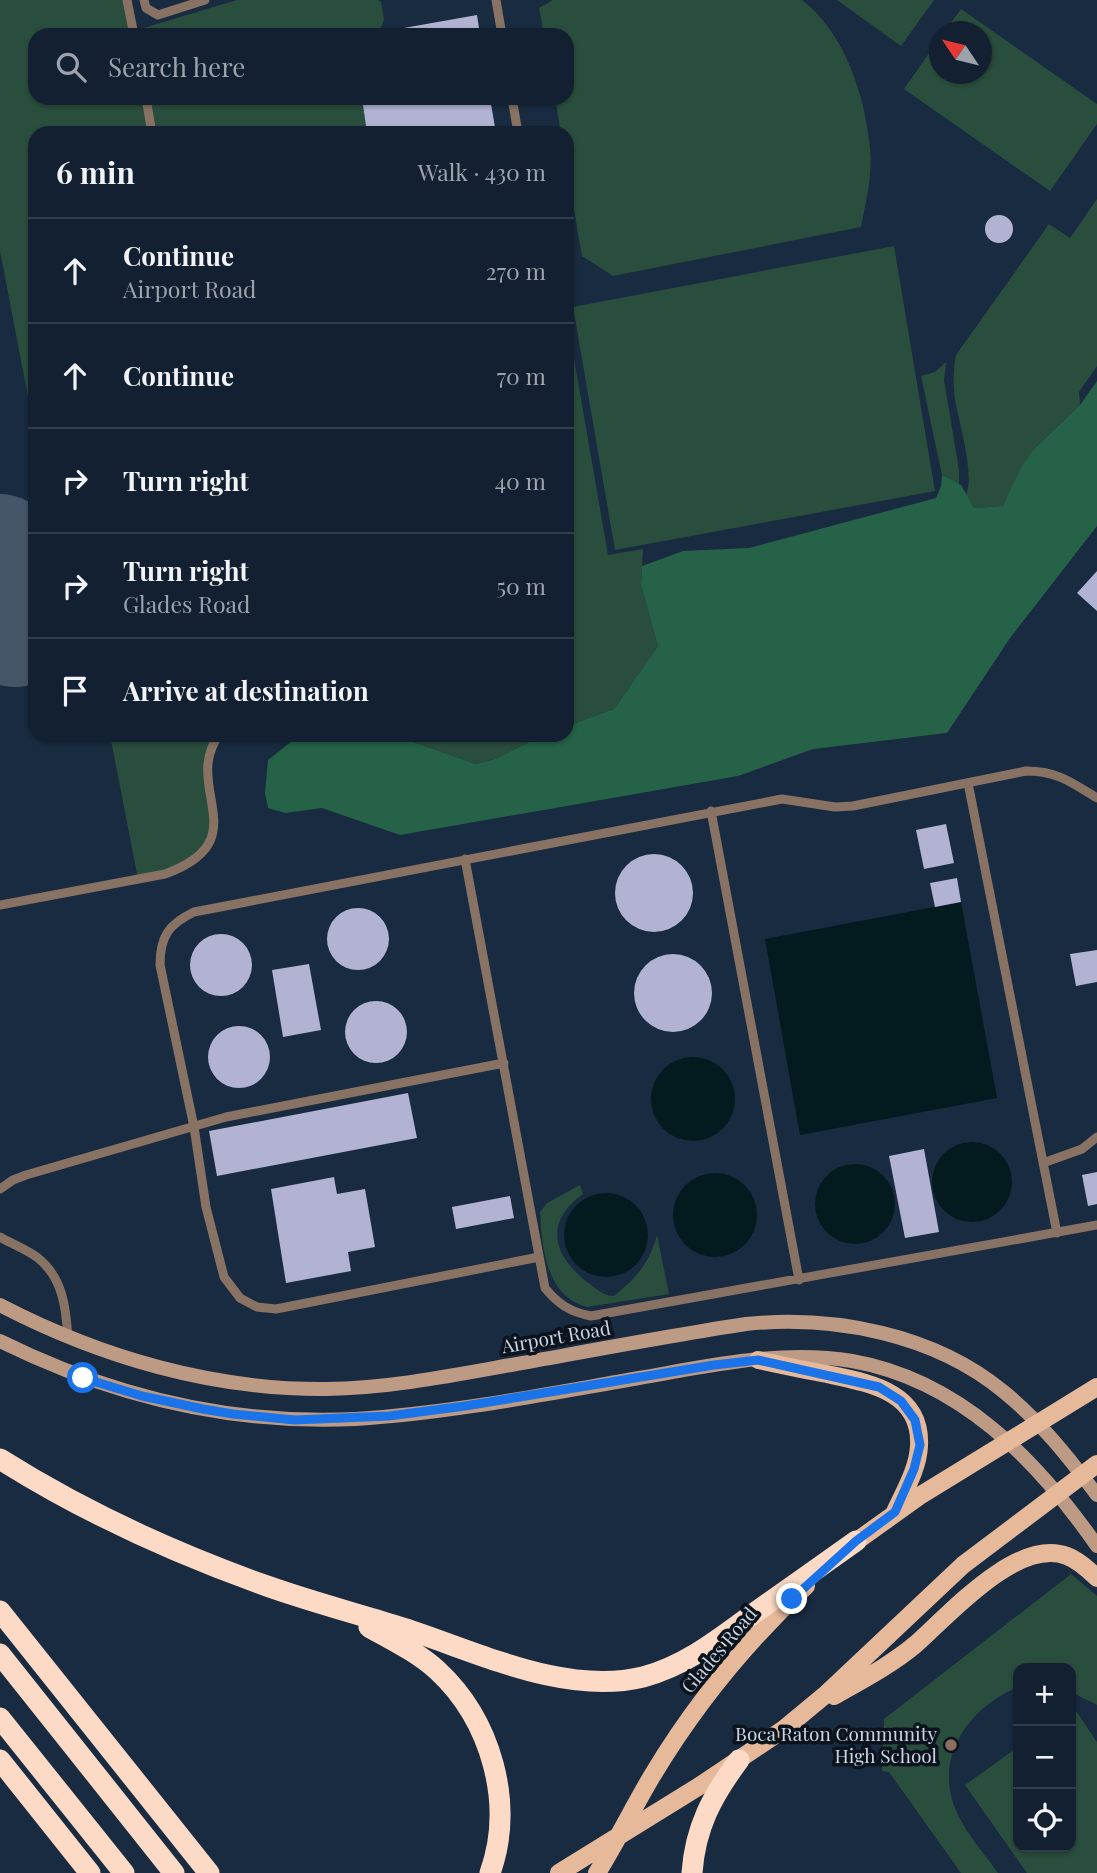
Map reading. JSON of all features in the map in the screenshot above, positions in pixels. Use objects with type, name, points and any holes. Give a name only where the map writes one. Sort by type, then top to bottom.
[{"type":"highway","points":[[0,1459],[138,1535],[267,1586],[549,1676],[580,1681],[620,1681],[654,1674],[692,1657],[856,1541]]},
{"type":"highway","points":[[335,1608],[407,1648],[429,1664],[449,1683],[472,1713],[492,1760],[499,1796],[497,1848],[490,1873]]},
{"type":"highway","points":[[0,1611],[209,1873]]},
{"type":"highway","points":[[0,1654],[174,1873]]},
{"type":"highway","points":[[0,1717],[124,1873]]},
{"type":"highway","points":[[0,1760],[90,1873]]},
{"type":"highway","points":[[692,1873],[695,1843],[705,1812],[717,1789],[739,1760]]},
{"type":"main road","points":[[758,1360],[865,1383],[888,1391],[901,1401],[915,1420],[920,1445],[914,1469],[895,1512]]},
{"type":"main road","name":"Glades Road","points":[[597,1873],[670,1748],[723,1675],[792,1599],[856,1541],[895,1512],[1097,1387]]},
{"type":"main road","name":"Glades Road","points":[[559,1873],[739,1760],[807,1711],[940,1585],[1056,1492],[1097,1464]]},
{"type":"main road","points":[[807,1711],[889,1665],[982,1584],[1019,1562],[1045,1553],[1065,1555],[1097,1578]]},
{"type":"street","name":"Airport Road","points":[[0,1305],[68,1338],[139,1362],[200,1377],[326,1389],[422,1381],[746,1324],[787,1321],[878,1332],[942,1354],[993,1383],[1037,1423],[1097,1495]]},
{"type":"street","points":[[0,1341],[54,1366],[142,1396],[233,1414],[295,1420],[378,1417],[465,1406],[758,1360],[851,1361],[906,1377],[954,1401],[984,1420],[1009,1441],[1056,1492],[1097,1546]]},
{"type":"lane","points":[[127,0],[133,28]]},
{"type":"lane","points":[[144,0],[146,8],[158,15],[205,0]]},
{"type":"lane","points":[[496,0],[501,28]]},
{"type":"lane","points":[[147,105],[151,126]]},
{"type":"lane","points":[[513,105],[517,126]]},
{"type":"lane","points":[[0,905],[165,874],[185,867],[201,856],[209,842],[216,819],[207,774],[209,754],[215,742]]},
{"type":"lane","points":[[539,1257],[276,1309],[257,1307],[240,1298],[224,1277],[206,1207],[194,1127],[160,965],[160,950],[165,935],[176,921],[194,912],[782,799],[835,807],[853,806],[1026,771],[1045,771],[1061,776],[1097,798]]},
{"type":"lane","points":[[968,783],[1057,1233]]},
{"type":"lane","points":[[711,811],[799,1280]]},
{"type":"lane","points":[[465,859],[545,1288],[556,1302],[574,1312],[591,1316],[1097,1226]]},
{"type":"lane","points":[[0,1189],[26,1175],[226,1117],[504,1063]]},
{"type":"lane","points":[[1043,1163],[1082,1149],[1097,1137]]},
{"type":"lane","points":[[0,1237],[39,1258],[58,1281],[66,1309],[68,1338]]},
{"type":"green space","points":[[0,0],[127,0],[133,28],[28,28],[28,105],[147,105],[151,126],[28,126],[28,397],[0,251]]},
{"type":"green space","points":[[237,0],[378,0],[381,2],[384,20],[381,28],[144,28]]},
{"type":"green space","points":[[553,0],[802,0],[830,30],[858,87],[867,128],[871,168],[861,227],[613,276],[582,256],[574,210],[574,126],[560,126],[556,105],[574,105],[574,28],[543,28],[539,8]]},
{"type":"green space","points":[[837,0],[934,0],[901,46]]},
{"type":"green space","points":[[961,9],[978,21],[952,21]]},
{"type":"green space","points":[[992,31],[1097,104],[1097,124],[1050,191],[904,89],[929,53],[929,84],[992,84]]},
{"type":"green space","points":[[151,105],[363,105],[366,126],[156,126]]},
{"type":"green space","points":[[1097,199],[1097,366],[1079,392],[1080,405],[1034,449],[1003,506],[974,508],[966,495],[968,463],[954,389],[956,355],[1049,224],[1070,238]]},
{"type":"green space","points":[[894,246],[935,491],[615,550],[574,307]]},
{"type":"green space","points":[[574,358],[608,555],[643,549],[641,585],[658,646],[614,709],[574,723]]},
{"type":"green space","points":[[946,362],[944,380],[959,470],[959,485],[942,475],[921,376],[935,372]]},
{"type":"green space","points":[[1097,381],[1097,526],[1010,638],[947,733],[813,749],[738,776],[400,835],[322,808],[285,813],[268,808],[265,793],[268,760],[291,742],[413,742],[476,764],[495,759],[529,742],[574,742],[574,723],[614,709],[658,646],[641,585],[642,566],[683,551],[749,548],[936,498],[942,475],[961,485],[974,508],[1003,506],[1022,466],[1034,449],[1080,405]]},
{"type":"green space","points":[[111,742],[215,742],[209,754],[216,819],[201,856],[138,879]]},
{"type":"green space","points":[[413,742],[529,742],[495,759],[476,764]]},
{"type":"green space","points":[[580,1185],[583,1194],[570,1205],[558,1228],[561,1252],[568,1263],[598,1290],[614,1296],[641,1269],[657,1235],[669,1294],[587,1307],[563,1293],[555,1282],[545,1255],[540,1212],[547,1203]]},
{"type":"green space","points":[[1071,1574],[1097,1596],[1097,1705],[1076,1694],[1076,1663],[1013,1663],[1013,1690],[982,1709],[968,1724],[951,1758],[949,1778],[952,1798],[960,1819],[998,1873],[961,1873],[889,1772],[882,1771],[884,1719]]},
{"type":"green space","points":[[1076,1711],[1097,1742],[1097,1873],[1027,1873],[965,1785],[1013,1751],[1013,1852],[1076,1852]]},
{"type":"shaded area","points":[[961,902],[997,1098],[800,1135],[765,939]]},
{"type":"shaded area","points":[[693,1057],[709,1060],[723,1069],[732,1083],[735,1099],[732,1115],[723,1129],[709,1138],[693,1141],[677,1138],[663,1129],[654,1115],[651,1099],[654,1083],[663,1069],[677,1060]]},
{"type":"shaded area","points":[[972,1142],[987,1145],[1000,1154],[1009,1167],[1012,1182],[1009,1197],[1000,1210],[987,1219],[972,1222],[957,1219],[944,1210],[935,1197],[932,1182],[935,1167],[944,1154],[957,1145]]},
{"type":"shaded area","points":[[855,1164],[870,1167],[883,1176],[892,1189],[895,1204],[892,1219],[883,1232],[870,1241],[855,1244],[840,1241],[827,1232],[818,1219],[815,1204],[818,1189],[827,1176],[840,1167]]},
{"type":"shaded area","points":[[715,1173],[731,1176],[745,1185],[754,1199],[757,1215],[754,1231],[745,1245],[731,1254],[715,1257],[699,1254],[685,1245],[676,1231],[673,1215],[676,1199],[685,1185],[699,1176]]},
{"type":"shaded area","points":[[606,1193],[622,1196],[636,1205],[645,1219],[648,1235],[645,1251],[636,1265],[622,1274],[606,1277],[590,1274],[576,1265],[567,1251],[564,1235],[567,1219],[576,1205],[590,1196]]},
{"type":"building","points":[[477,15],[479,28],[404,28]]},
{"type":"building","points":[[363,105],[491,105],[495,126],[366,126]]},
{"type":"building","points":[[999,215],[1009,219],[1013,229],[1009,239],[999,243],[989,239],[985,229],[989,219]]},
{"type":"building","points":[[1097,571],[1097,611],[1077,593]]},
{"type":"building","points":[[946,824],[954,863],[924,869],[916,830]]},
{"type":"building","points":[[654,854],[669,857],[682,865],[690,878],[693,893],[690,908],[682,921],[669,929],[654,932],[639,929],[626,921],[618,908],[615,893],[618,878],[626,865],[639,857]]},
{"type":"building","points":[[957,878],[961,902],[935,907],[930,883]]},
{"type":"building","points":[[358,908],[380,917],[389,939],[380,961],[358,970],[336,961],[327,939],[336,917]]},
{"type":"building","points":[[221,934],[243,943],[252,965],[243,987],[221,996],[199,987],[190,965],[199,943]]},
{"type":"building","points":[[1097,950],[1097,982],[1076,986],[1070,954]]},
{"type":"building","points":[[673,954],[688,957],[701,965],[709,978],[712,993],[709,1008],[701,1021],[688,1029],[673,1032],[658,1029],[645,1021],[637,1008],[634,993],[637,978],[645,965],[658,957]]},
{"type":"building","points":[[309,964],[321,1030],[283,1037],[272,970]]},
{"type":"building","points":[[376,1001],[398,1010],[407,1032],[398,1054],[376,1063],[354,1054],[345,1032],[354,1010]]},
{"type":"building","points":[[239,1026],[261,1035],[270,1057],[261,1079],[239,1088],[217,1079],[208,1057],[217,1035]]},
{"type":"building","points":[[408,1093],[417,1138],[217,1176],[209,1131]]},
{"type":"building","points":[[924,1149],[939,1232],[905,1238],[889,1156]]},
{"type":"building","points":[[1097,1172],[1097,1204],[1088,1206],[1082,1175]]},
{"type":"building","points":[[334,1177],[337,1194],[365,1189],[375,1247],[348,1252],[351,1271],[286,1283],[271,1189]]},
{"type":"building","points":[[510,1196],[514,1218],[456,1229],[452,1207]]},
{"type":"runway","points":[[0,551],[15,630]]},
{"type":"place","name":"Boca Raton Community High School","points":[[951,1745]]},
{"type":"route","points":[[83,1378],[142,1396],[203,1409],[295,1420],[389,1416],[510,1400],[758,1360],[879,1387],[901,1401],[915,1420],[920,1445],[914,1469],[895,1512],[831,1562],[792,1599]]}]
